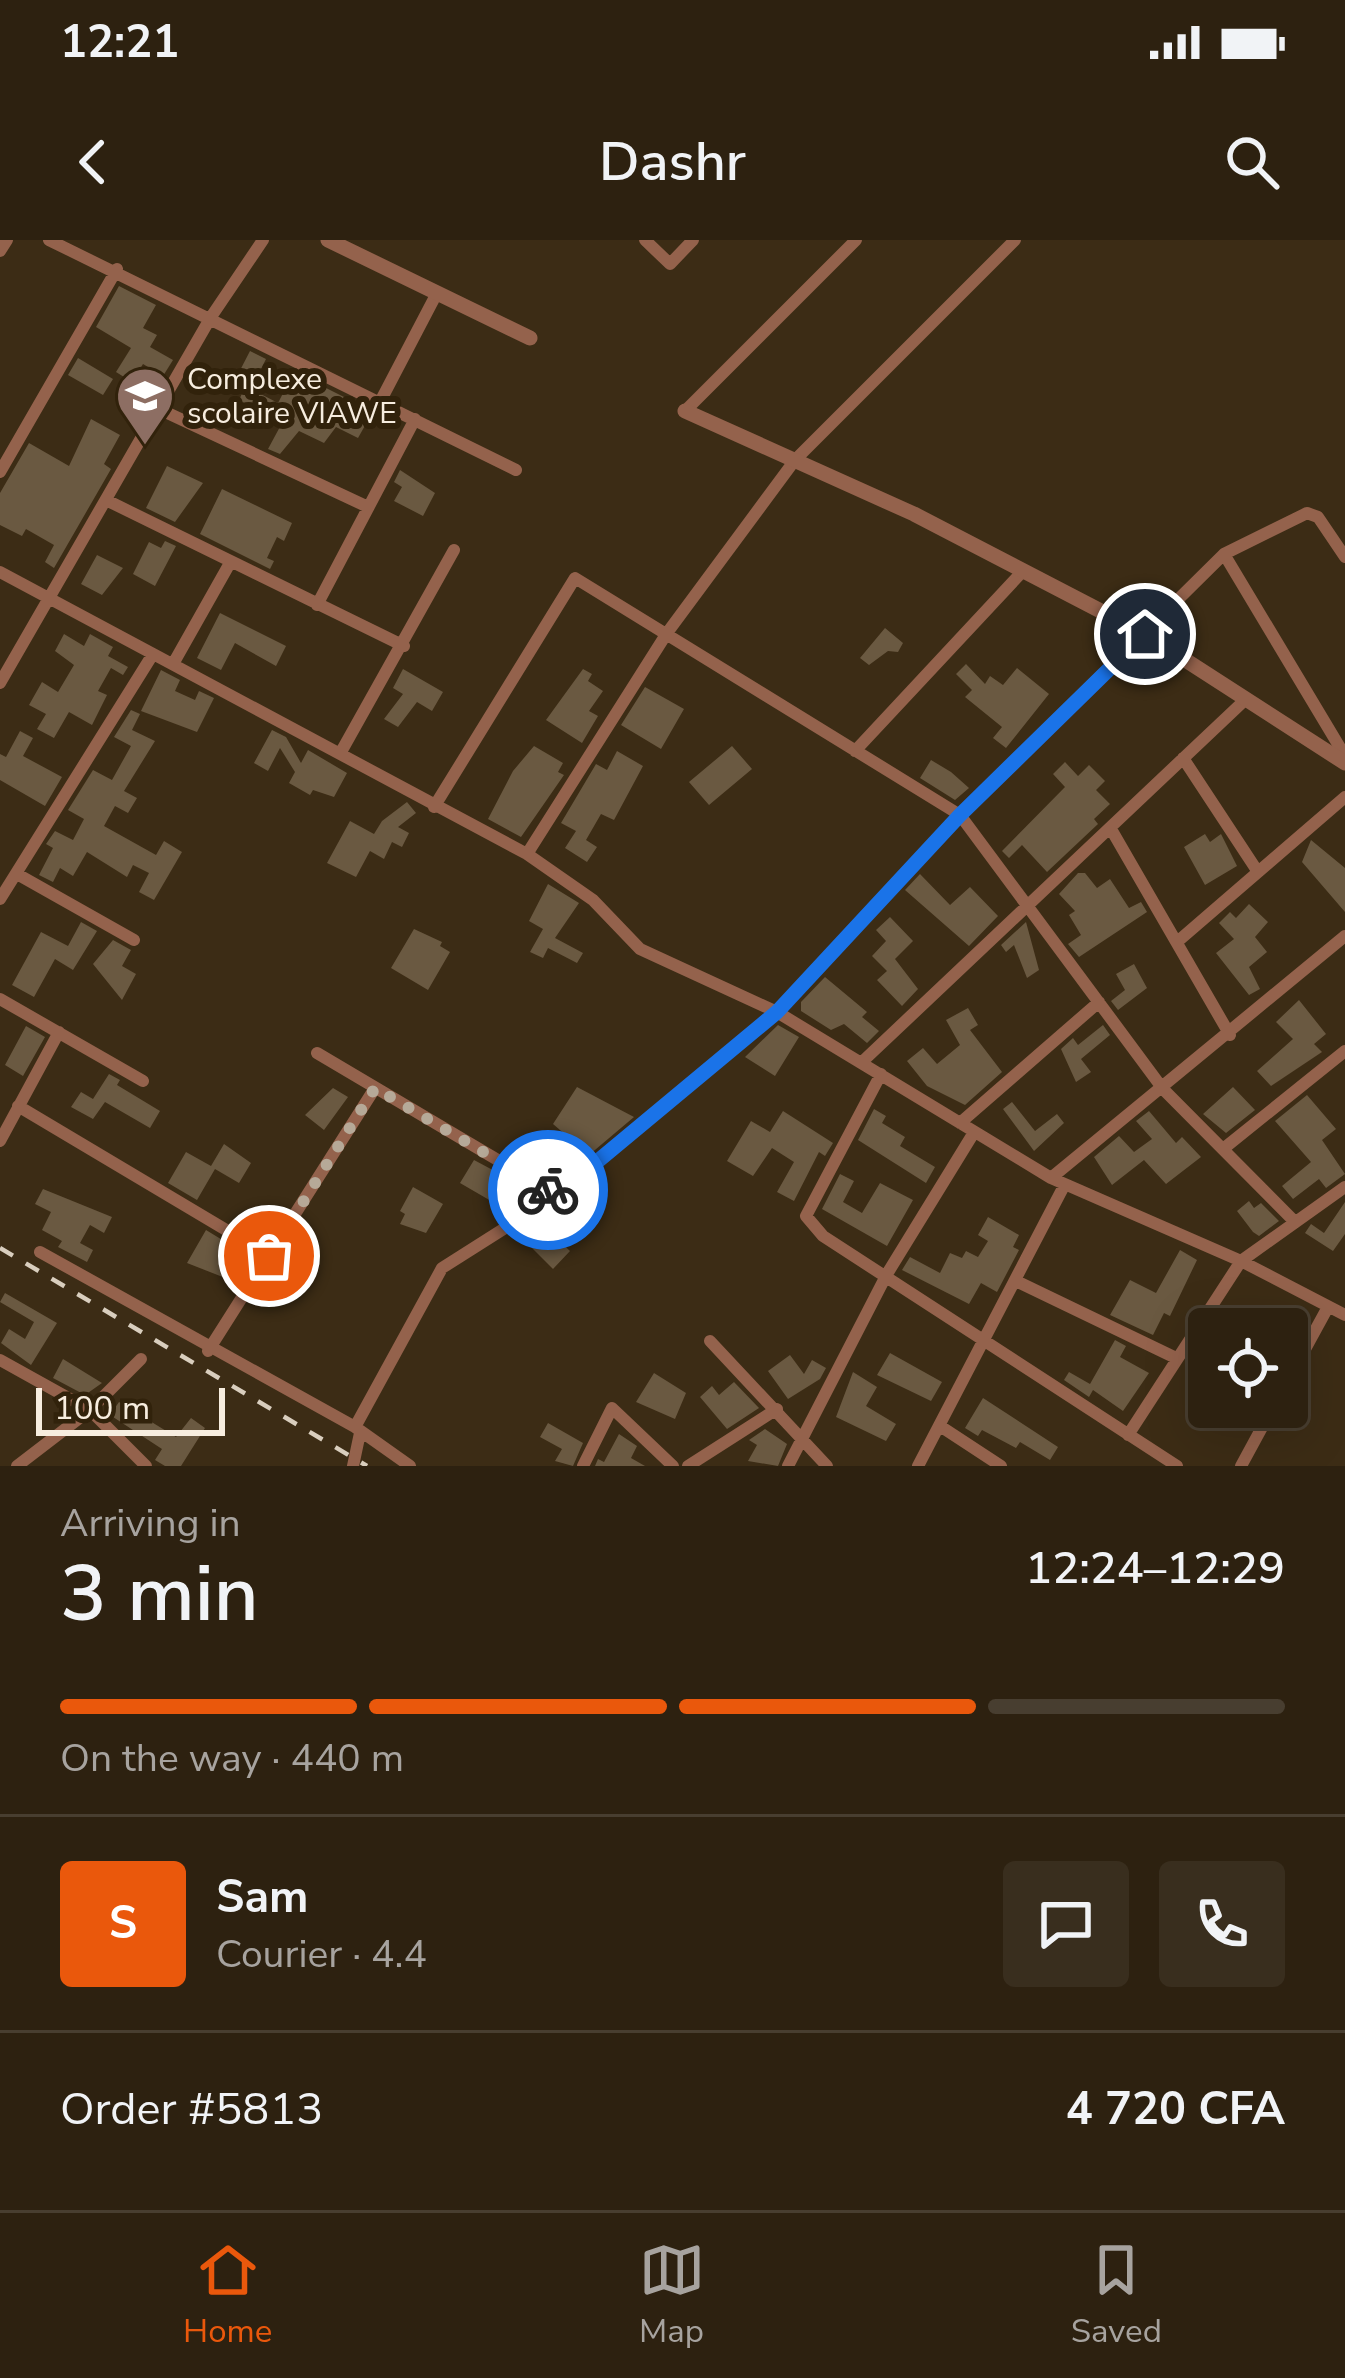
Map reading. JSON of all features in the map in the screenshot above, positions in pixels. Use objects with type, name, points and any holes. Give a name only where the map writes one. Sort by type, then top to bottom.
[{"type":"street","points":[[0,251],[7,240]]},
{"type":"street","points":[[49,240],[117,269],[517,470]]},
{"type":"street","points":[[0,683],[211,317],[262,240]]},
{"type":"street","points":[[328,240],[530,338]]},
{"type":"street","points":[[645,240],[670,264],[693,240]]},
{"type":"street","points":[[856,240],[685,411],[795,460],[1145,634],[1345,759]]},
{"type":"street","points":[[526,854],[667,633],[795,460],[1015,240]]},
{"type":"street","points":[[0,472],[5,449],[117,269]]},
{"type":"street","points":[[380,402],[437,293]]},
{"type":"street","points":[[159,409],[368,508]]},
{"type":"street","points":[[317,605],[415,419]]},
{"type":"street","points":[[108,501],[404,646]]},
{"type":"street","points":[[353,1466],[357,1430],[434,1277],[557,1195],[777,1012],[960,815],[1225,554],[1307,513],[1318,518],[1345,557]]},
{"type":"street","points":[[341,752],[454,550]]},
{"type":"street","points":[[1225,554],[1345,759]]},
{"type":"street","points":[[173,664],[230,563]]},
{"type":"street","points":[[855,751],[1023,571]]},
{"type":"street","points":[[0,572],[526,854],[593,899],[640,949],[777,1012],[1058,1181],[1241,1261],[1345,1315]]},
{"type":"street","points":[[434,807],[575,578],[960,815],[1163,1089],[1295,1222]]},
{"type":"street","points":[[0,898],[153,654]]},
{"type":"street","points":[[862,1062],[1246,699]]},
{"type":"street","points":[[1184,758],[1258,872]]},
{"type":"street","points":[[1177,942],[1345,796]]},
{"type":"street","points":[[1111,829],[1231,1035]]},
{"type":"street","points":[[17,874],[134,940]]},
{"type":"street","points":[[918,1466],[987,1342],[1058,1181],[1345,936]]},
{"type":"street","points":[[0,999],[142,1081]]},
{"type":"street","points":[[961,1123],[1099,1002]]},
{"type":"street","points":[[0,1141],[59,1032]]},
{"type":"street","points":[[1223,1149],[1345,1051]]},
{"type":"street","points":[[317,1053],[557,1195]]},
{"type":"street","points":[[881,1074],[806,1216],[824,1236],[1177,1466]]},
{"type":"street","points":[[208,1351],[375,1088]]},
{"type":"street","points":[[19,1106],[269,1256]]},
{"type":"street","points":[[788,1466],[886,1274],[973,1134]]},
{"type":"street","points":[[1128,1435],[1241,1261],[1345,1187]]},
{"type":"street","points":[[40,1252],[208,1351],[357,1430],[410,1466]]},
{"type":"street","points":[[1016,1281],[1176,1358]]},
{"type":"street","points":[[1308,1344],[1328,1307]]},
{"type":"street","points":[[710,1341],[827,1466]]},
{"type":"street","points":[[0,1360],[90,1411],[146,1466]]},
{"type":"street","points":[[17,1466],[90,1411],[142,1360]]},
{"type":"street","points":[[583,1466],[612,1408],[673,1466]]},
{"type":"street","points":[[688,1466],[776,1409]]},
{"type":"street","points":[[940,1426],[1000,1466]]},
{"type":"street","points":[[1241,1466],[1262,1428]]},
{"type":"building","points":[[119,286],[156,305],[143,328],[157,335],[150,347],[173,360],[163,376],[143,364],[132,382],[116,372],[131,348],[96,327]]},
{"type":"building","points":[[250,351],[266,359],[251,389],[278,403],[294,372],[352,401],[347,412],[367,422],[358,438],[336,427],[324,443],[299,431],[280,454],[268,449],[282,423],[239,400],[245,387],[234,382]]},
{"type":"building","points":[[78,358],[113,379],[103,395],[68,375]]},
{"type":"building","points":[[91,419],[120,435],[104,464],[111,469],[54,568],[45,562],[54,545],[26,529],[22,536],[0,525],[0,493],[29,443],[69,466]]},
{"type":"building","points":[[167,466],[203,483],[175,522],[146,508]]},
{"type":"building","points":[[400,470],[435,493],[423,516],[394,501],[402,487],[394,482]]},
{"type":"building","points":[[222,489],[292,523],[284,541],[277,537],[267,558],[274,561],[270,569],[200,534]]},
{"type":"building","points":[[165,541],[176,546],[155,586],[133,574],[149,542],[161,548]]},
{"type":"building","points":[[97,555],[123,568],[102,595],[81,584]]},
{"type":"building","points":[[220,613],[286,646],[276,666],[235,643],[221,670],[197,658]]},
{"type":"building","points":[[885,628],[903,643],[898,652],[888,651],[869,665],[860,658]]},
{"type":"building","points":[[64,634],[84,646],[90,634],[113,647],[108,656],[128,667],[123,675],[111,668],[98,691],[107,695],[92,725],[69,712],[54,738],[37,729],[46,714],[29,705],[42,682],[58,692],[74,665],[55,651]]},
{"type":"building","points":[[966,664],[985,684],[990,676],[1003,685],[1017,668],[1049,694],[1006,748],[993,738],[1002,727],[965,697],[972,690],[956,674]]},
{"type":"building","points":[[403,669],[443,692],[432,711],[417,702],[398,727],[384,719],[403,694],[393,688]]},
{"type":"building","points":[[583,669],[592,674],[588,681],[603,691],[589,711],[598,716],[582,743],[546,720]]},
{"type":"building","points":[[161,670],[180,680],[175,691],[195,700],[199,691],[214,698],[197,732],[141,711]]},
{"type":"building","points":[[645,687],[684,709],[661,749],[621,725]]},
{"type":"building","points":[[131,710],[140,714],[132,730],[155,741],[124,791],[137,798],[128,813],[115,806],[104,826],[156,855],[164,841],[182,852],[154,900],[139,892],[149,873],[133,865],[127,877],[87,852],[73,876],[60,868],[53,882],[39,875],[53,848],[46,844],[55,831],[73,840],[84,819],[68,810],[93,770],[112,780],[131,746],[114,737]]},
{"type":"building","points":[[272,730],[286,737],[301,763],[308,750],[347,773],[334,797],[313,790],[310,795],[289,783],[295,772],[280,748],[268,771],[254,763]]},
{"type":"building","points":[[20,731],[33,738],[23,756],[62,777],[45,806],[0,780],[0,754],[6,757]]},
{"type":"building","points":[[534,746],[563,763],[558,772],[564,775],[521,837],[488,819],[513,771]]},
{"type":"building","points":[[732,746],[752,769],[709,805],[689,782]]},
{"type":"building","points":[[617,751],[643,766],[614,820],[601,814],[586,840],[597,847],[587,862],[565,848],[576,831],[561,823],[596,764],[607,770]]},
{"type":"building","points":[[931,760],[969,788],[955,800],[920,778]]},
{"type":"building","points":[[1065,762],[1078,776],[1089,765],[1105,781],[1096,790],[1110,804],[1094,819],[1098,824],[1047,872],[1022,845],[1009,858],[1002,851],[1065,787],[1053,774]]},
{"type":"building","points":[[407,802],[416,813],[398,827],[409,833],[402,847],[392,842],[384,859],[370,851],[356,877],[327,863],[350,821],[374,834],[382,821]]},
{"type":"building","points":[[1205,834],[1210,842],[1221,834],[1237,866],[1205,885],[1184,847]]},
{"type":"building","points":[[1311,840],[1345,868],[1345,912],[1302,862]]},
{"type":"building","points":[[1078,873],[1085,873],[1097,888],[1110,879],[1129,908],[1141,902],[1147,912],[1079,957],[1068,944],[1081,935],[1069,915],[1075,911],[1059,894]]},
{"type":"building","points":[[920,874],[950,905],[970,887],[998,916],[969,946],[905,890]]},
{"type":"building","points":[[548,884],[579,903],[555,938],[583,953],[577,963],[548,948],[543,958],[530,952],[543,929],[529,921]]},
{"type":"building","points":[[1249,904],[1268,922],[1255,937],[1267,952],[1249,967],[1260,989],[1249,995],[1216,953],[1234,939],[1219,923],[1230,912],[1236,918]]},
{"type":"building","points":[[890,917],[913,941],[895,959],[918,989],[902,1006],[877,980],[887,971],[872,956],[886,941],[876,930]]},
{"type":"building","points":[[81,922],[97,931],[73,970],[55,959],[34,997],[12,985],[41,932],[68,946]]},
{"type":"building","points":[[1026,922],[1039,970],[1027,978],[1014,945],[1006,952],[1001,945]]},
{"type":"building","points":[[414,929],[442,942],[440,946],[450,952],[428,990],[391,968]]},
{"type":"building","points":[[113,940],[131,950],[122,966],[136,974],[122,1000],[93,964]]},
{"type":"building","points":[[1134,964],[1147,988],[1118,1010],[1111,1001],[1125,990],[1116,974]]},
{"type":"building","points":[[825,977],[867,1012],[862,1017],[879,1031],[867,1043],[844,1024],[831,1030],[801,1011],[801,1002]]},
{"type":"building","points":[[1299,1000],[1326,1034],[1314,1044],[1322,1052],[1271,1086],[1257,1071],[1293,1039],[1276,1022]]},
{"type":"building","points":[[968,1008],[978,1025],[970,1030],[1002,1072],[965,1105],[927,1086],[907,1061],[923,1048],[937,1064],[960,1045],[946,1020]]},
{"type":"building","points":[[778,1025],[799,1037],[775,1076],[745,1057]]},
{"type":"building","points":[[1103,1025],[1110,1035],[1081,1059],[1091,1072],[1076,1082],[1061,1049],[1073,1038],[1078,1045]]},
{"type":"building","points":[[26,1026],[45,1037],[23,1076],[5,1065]]},
{"type":"building","points":[[109,1074],[120,1080],[117,1085],[160,1111],[150,1128],[105,1102],[93,1119],[71,1107],[81,1092],[93,1099]]},
{"type":"building","points":[[577,1087],[634,1117],[589,1155],[553,1124]]},
{"type":"building","points":[[1233,1087],[1255,1110],[1226,1133],[1203,1114]]},
{"type":"building","points":[[333,1088],[348,1097],[324,1130],[305,1115]]},
{"type":"building","points":[[1307,1095],[1336,1129],[1322,1140],[1345,1174],[1326,1188],[1319,1179],[1293,1199],[1282,1186],[1311,1162],[1275,1121]]},
{"type":"building","points":[[1012,1102],[1035,1131],[1057,1114],[1064,1123],[1034,1151],[1003,1109]]},
{"type":"building","points":[[874,1109],[886,1116],[882,1123],[905,1137],[900,1146],[935,1167],[926,1183],[858,1140]]},
{"type":"building","points":[[783,1111],[833,1143],[825,1156],[819,1152],[794,1201],[777,1192],[794,1162],[772,1148],[753,1176],[727,1161],[751,1121],[770,1132]]},
{"type":"building","points":[[1149,1111],[1176,1143],[1182,1137],[1201,1157],[1166,1184],[1144,1160],[1112,1185],[1094,1157],[1119,1136],[1134,1152],[1152,1139],[1136,1121]]},
{"type":"building","points":[[224,1144],[251,1163],[239,1183],[215,1169],[197,1200],[168,1183],[186,1152],[211,1166]]},
{"type":"building","points":[[474,1160],[504,1176],[491,1201],[460,1183]]},
{"type":"building","points":[[840,1174],[854,1181],[843,1202],[862,1213],[880,1183],[913,1200],[887,1246],[822,1209]]},
{"type":"building","points":[[413,1187],[443,1204],[426,1233],[400,1224],[405,1214],[400,1211]]},
{"type":"building","points":[[43,1189],[112,1217],[104,1233],[90,1225],[80,1243],[93,1250],[87,1262],[58,1247],[62,1241],[42,1230],[51,1212],[35,1204]]},
{"type":"building","points":[[1249,1201],[1254,1208],[1261,1203],[1279,1221],[1259,1236],[1237,1211]]},
{"type":"building","points":[[1345,1202],[1345,1234],[1333,1251],[1305,1233],[1311,1224],[1324,1233]]},
{"type":"building","points":[[988,1217],[1019,1235],[1013,1247],[1019,1250],[997,1292],[981,1283],[969,1304],[902,1270],[910,1257],[940,1273],[950,1253],[962,1258],[966,1251],[978,1257],[988,1241],[978,1235]]},
{"type":"building","points":[[541,1223],[570,1251],[553,1269],[524,1240]]},
{"type":"building","points":[[206,1230],[229,1244],[224,1253],[249,1266],[238,1283],[187,1263]]},
{"type":"building","points":[[1180,1250],[1197,1260],[1170,1316],[1164,1313],[1153,1335],[1110,1315],[1130,1280],[1156,1293]]},
{"type":"building","points":[[5,1293],[57,1323],[31,1365],[1,1343],[9,1329],[25,1339],[34,1322],[0,1302]]},
{"type":"building","points":[[1115,1340],[1126,1346],[1120,1357],[1149,1373],[1123,1411],[1093,1390],[1089,1397],[1064,1380],[1069,1372],[1090,1384]]},
{"type":"building","points":[[890,1353],[942,1382],[931,1401],[877,1375]]},
{"type":"building","points":[[790,1355],[804,1374],[812,1360],[826,1368],[820,1379],[788,1399],[768,1371]]},
{"type":"building","points":[[63,1359],[102,1383],[85,1395],[53,1378]]},
{"type":"building","points":[[853,1372],[877,1387],[866,1406],[896,1424],[886,1441],[836,1417]]},
{"type":"building","points":[[654,1373],[686,1393],[675,1419],[636,1402]]},
{"type":"building","points":[[734,1382],[759,1408],[727,1429],[700,1397],[712,1386],[719,1395]]},
{"type":"building","points":[[983,1398],[1058,1447],[1050,1460],[1020,1442],[1016,1448],[982,1430],[978,1436],[965,1428]]},
{"type":"building","points":[[119,1402],[176,1437],[191,1418],[205,1428],[181,1466],[165,1466],[155,1460],[162,1449],[110,1415]]},
{"type":"building","points":[[548,1423],[583,1443],[573,1466],[555,1461],[562,1449],[540,1437]]},
{"type":"building","points":[[765,1429],[787,1444],[778,1466],[748,1461],[757,1445],[749,1440]]},
{"type":"building","points":[[619,1434],[637,1446],[631,1458],[645,1466],[595,1466],[598,1459],[604,1462]]},
{"type":"railway","points":[[0,1248],[367,1466]]},
{"type":"way so far","points":[[269,1256],[375,1088],[548,1190]]},
{"type":"place","name":"Complexe scolaire VIAWE","points":[[145,447]]},
{"type":"route","points":[[548,1190],[557,1195],[777,1012],[960,815],[1145,634]]}]
